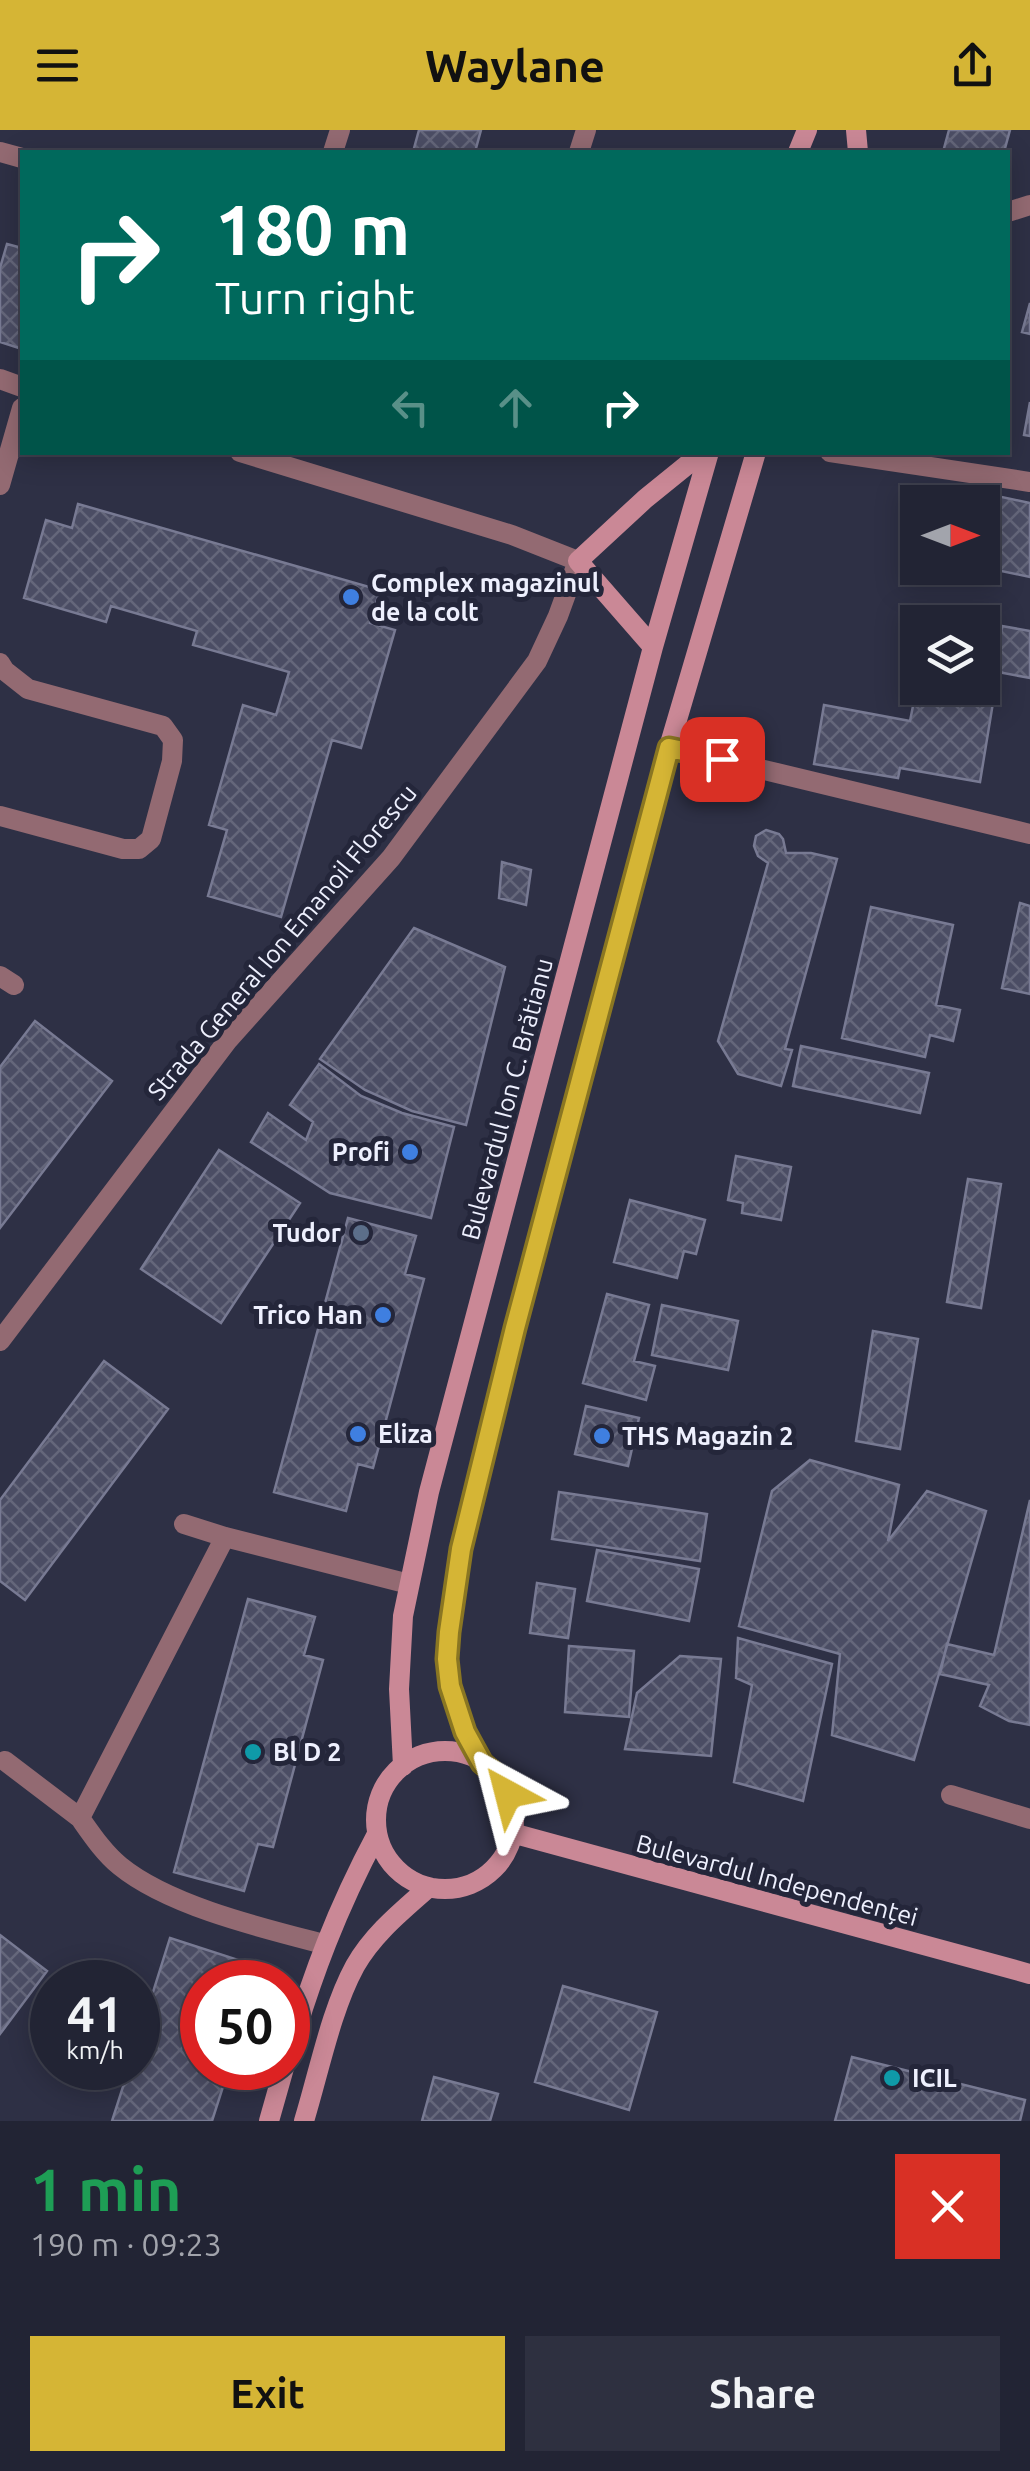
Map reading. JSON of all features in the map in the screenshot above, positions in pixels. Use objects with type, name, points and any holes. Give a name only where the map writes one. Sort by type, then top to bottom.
[{"type":"main road","points":[[653,647],[578,561],[645,499],[702,455]]},
{"type":"main road","name":"Bulevardul Ion C. Brătianu","points":[[403,1766],[398,1688],[403,1616],[434,1474],[705,455]]},
{"type":"main road","points":[[482,1763],[456,1708],[447,1659],[461,1549],[515,1328],[669,748],[755,455]]},
{"type":"main road","points":[[446,1751],[482,1763],[500,1778],[513,1810],[510,1843],[502,1858],[480,1880],[455,1888],[429,1887],[410,1880],[387,1858],[377,1834],[379,1798],[388,1780],[420,1756],[446,1751]]},
{"type":"main road","name":"Bulevardul Independenței","points":[[512,1833],[1030,1974]]},
{"type":"main road","points":[[310,1982],[347,1892],[377,1834]]},
{"type":"main road","points":[[304,2121],[342,1996],[356,1966],[385,1927],[429,1887]]},
{"type":"main road","points":[[269,2121],[278,2090]]},
{"type":"street","points":[[0,485],[20,415]]},
{"type":"street","points":[[250,455],[512,535],[578,561]]},
{"type":"street","points":[[845,455],[1030,482]]},
{"type":"street","name":"Strada General Ion Emanoil Florescu","points":[[0,1340],[228,1040],[390,858],[538,661],[578,561]]},
{"type":"street","points":[[0,816],[123,849],[139,849],[150,838],[172,760],[173,740],[163,726],[28,689],[2,674]]},
{"type":"street","points":[[669,748],[1030,834]]},
{"type":"street","points":[[184,1524],[409,1584]]},
{"type":"street","points":[[80,1818],[224,1537]]},
{"type":"street","points":[[5,1762],[80,1818],[96,1842],[121,1867],[160,1891],[238,1921],[324,1944]]},
{"type":"street","points":[[952,1795],[1030,1819]]},
{"type":"building","points":[[419,130],[481,130],[476,150],[414,150]]},
{"type":"building","points":[[949,130],[1010,130],[1005,150],[944,150]]},
{"type":"building","points":[[7,244],[20,247],[20,348],[0,342],[0,268]]},
{"type":"building","points":[[1030,303],[1030,334],[1022,332]]},
{"type":"building","points":[[1030,402],[1030,436],[1024,435]]},
{"type":"building","points":[[1000,497],[1030,503],[1030,577],[1000,571]]},
{"type":"building","points":[[78,504],[380,590],[370,623],[395,630],[361,748],[332,740],[281,917],[208,896],[227,830],[209,825],[243,705],[276,715],[289,672],[193,645],[197,631],[111,606],[106,622],[24,598],[46,520],[72,528]]},
{"type":"building","points":[[1002,626],[1030,631],[1030,678],[1000,672]]},
{"type":"building","points":[[824,705],[910,721],[913,705],[993,705],[980,782],[900,768],[898,778],[814,764]]},
{"type":"building","points":[[766,830],[779,834],[786,853],[837,859],[785,1049],[792,1050],[781,1086],[738,1074],[718,1041],[768,863],[758,856],[754,846],[756,836]]},
{"type":"building","points":[[502,862],[531,870],[526,905],[499,898]]},
{"type":"building","points":[[1020,903],[1030,906],[1030,994],[1002,988]]},
{"type":"building","points":[[871,907],[953,925],[936,1005],[960,1010],[953,1041],[930,1035],[925,1057],[842,1038]]},
{"type":"building","points":[[414,928],[505,967],[466,1125],[412,1111],[365,1090],[320,1059]]},
{"type":"building","points":[[35,1021],[112,1081],[0,1228],[0,1067]]},
{"type":"building","points":[[801,1046],[929,1073],[920,1113],[793,1086]]},
{"type":"building","points":[[319,1064],[361,1096],[402,1113],[454,1127],[431,1218],[330,1193],[251,1142],[268,1113],[306,1140],[313,1122],[290,1105]]},
{"type":"building","points":[[219,1150],[300,1203],[221,1323],[141,1269]]},
{"type":"building","points":[[736,1156],[791,1167],[781,1220],[742,1213],[743,1203],[728,1200]]},
{"type":"building","points":[[968,1179],[1001,1184],[981,1308],[947,1302]]},
{"type":"building","points":[[630,1200],[705,1220],[696,1254],[684,1251],[677,1278],[614,1262]]},
{"type":"building","points":[[348,1218],[416,1236],[405,1274],[424,1279],[373,1468],[358,1464],[346,1511],[274,1492]]},
{"type":"building","points":[[607,1294],[649,1305],[634,1361],[655,1366],[646,1400],[583,1383]]},
{"type":"building","points":[[662,1305],[738,1321],[728,1370],[652,1355]]},
{"type":"building","points":[[873,1331],[918,1339],[900,1449],[856,1441]]},
{"type":"building","points":[[104,1361],[168,1409],[25,1600],[0,1581],[0,1500]]},
{"type":"building","points":[[586,1406],[639,1418],[628,1466],[575,1454]]},
{"type":"building","points":[[810,1460],[899,1485],[888,1541],[927,1491],[986,1511],[914,1760],[832,1735],[840,1654],[739,1626],[772,1491]]},
{"type":"building","points":[[559,1492],[707,1514],[700,1561],[552,1539]]},
{"type":"building","points":[[1030,1500],[1030,1725],[1009,1721],[980,1706],[989,1685],[940,1674],[947,1644],[994,1655]]},
{"type":"building","points":[[597,1550],[699,1569],[689,1621],[587,1601]]},
{"type":"building","points":[[537,1583],[575,1589],[568,1638],[530,1633]]},
{"type":"building","name":"Bl D 2","points":[[248,1599],[315,1617],[304,1655],[323,1660],[273,1847],[258,1844],[244,1891],[174,1872]]},
{"type":"building","points":[[738,1638],[832,1664],[803,1801],[734,1782],[752,1685],[736,1678]]},
{"type":"building","points":[[569,1646],[634,1651],[629,1717],[565,1712]]},
{"type":"building","points":[[680,1656],[721,1659],[711,1756],[625,1749],[637,1693]]},
{"type":"building","points":[[0,1935],[33,1960],[30,1994],[0,2034]]},
{"type":"building","points":[[170,1938],[238,1960],[180,1960],[180,2090],[222,2090],[212,2121],[112,2121],[122,2090],[160,2090],[160,1970]]},
{"type":"building","points":[[563,1986],[657,2012],[629,2110],[535,2082]]},
{"type":"building","name":"ICIL","points":[[852,2057],[1025,2100],[1020,2121],[835,2121]]},
{"type":"building","points":[[434,2077],[498,2094],[490,2121],[422,2121]]},
{"type":"place","name":"Complex magazinul de la colt","points":[[351,597]]},
{"type":"place","name":"Profi","points":[[410,1152]]},
{"type":"place","name":"Tudor","points":[[361,1233]]},
{"type":"place","name":"Trico Han","points":[[383,1315]]},
{"type":"place","name":"Eliza","points":[[358,1434]]},
{"type":"place","name":"THS Magazin 2","points":[[602,1436]]},
{"type":"place","name":"Bl D 2","points":[[253,1752]]},
{"type":"place","name":"ICIL","points":[[892,2078]]},
{"type":"route","points":[[508,1794],[500,1778],[482,1763],[465,1732],[450,1686],[449,1632],[470,1502],[669,748],[722,759]]}]
